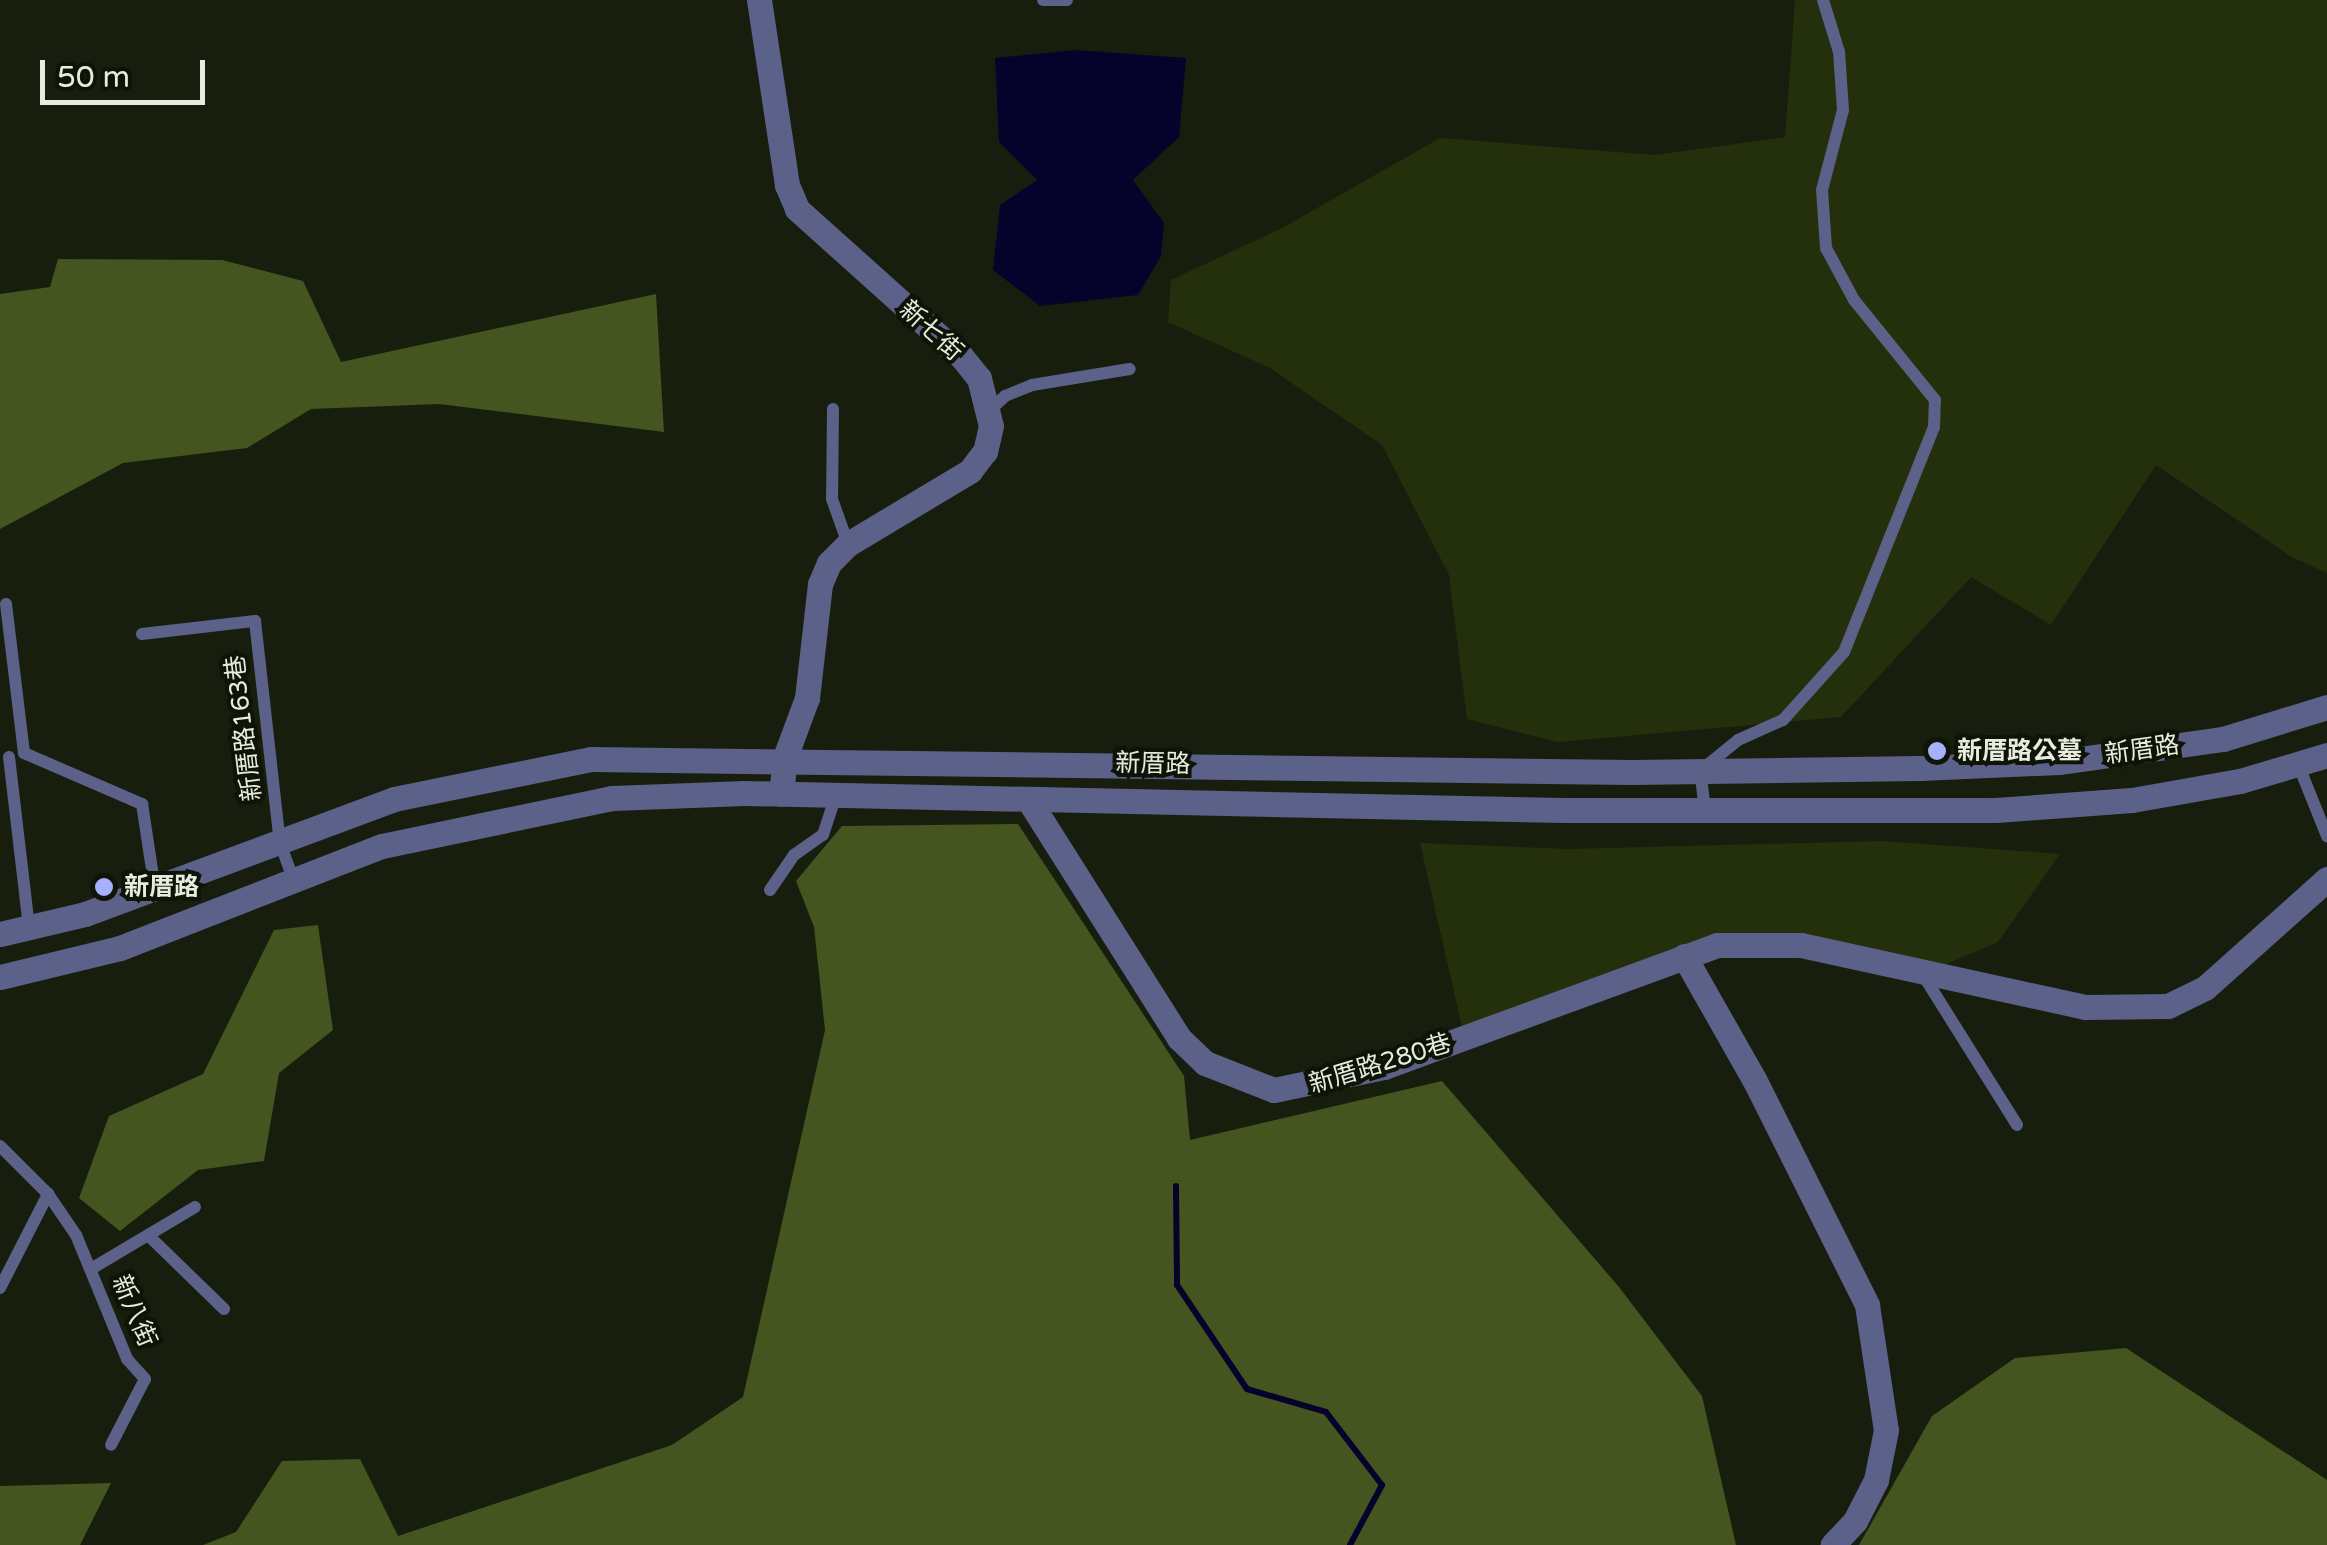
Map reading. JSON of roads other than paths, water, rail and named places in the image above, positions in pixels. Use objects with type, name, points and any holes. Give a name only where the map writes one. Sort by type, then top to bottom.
[{"type":"street","name":"新七街","points":[[759,0],[787,185],[796,209],[961,356],[979,378],[989,411]]},
{"type":"street","points":[[781,794],[785,757],[807,698],[820,584],[848,544],[970,470],[985,451],[989,411]]},
{"type":"street","name":"新厝路","points":[[0,934],[155,889],[394,799],[591,758],[785,757],[1700,771],[2059,762],[2223,739],[2327,707]]},
{"type":"street","name":"新厝路","points":[[0,977],[120,948],[382,846],[612,798],[781,794],[1705,810],[1996,810],[2132,800],[2327,755]]},
{"type":"street","points":[[952,798],[955,760]]},
{"type":"street","name":"新厝路280巷","points":[[1028,799],[1178,1038],[1205,1062],[1274,1090],[1384,1067],[1684,956],[1760,942],[2084,1006],[2168,1006],[2205,988],[2327,878]]},
{"type":"street","points":[[1684,956],[1754,1079],[1867,1305],[1886,1430],[1876,1480],[1855,1521],[1833,1545]]},
{"type":"lane","points":[[1044,0],[1067,0]]},
{"type":"lane","points":[[1705,810],[1700,771],[1738,740],[1783,720],[1844,652],[1934,427],[1936,400],[1854,300],[1826,248],[1822,190],[1843,110],[1839,52],[1823,0]]},
{"type":"lane","points":[[989,411],[1004,396],[1032,385],[1130,369]]},
{"type":"lane","points":[[833,409],[832,498],[848,544]]},
{"type":"lane","points":[[6,604],[24,753]]},
{"type":"lane","name":"新厝路163巷","points":[[142,634],[254,622],[280,843],[294,881]]},
{"type":"lane","points":[[30,927],[4,758],[24,753],[142,804],[155,889]]},
{"type":"lane","points":[[2298,764],[2327,836]]},
{"type":"lane","points":[[770,890],[794,854],[823,836],[836,795]]},
{"type":"lane","points":[[1920,971],[2017,1126]]},
{"type":"lane","name":"新八街","points":[[0,1146],[48,1194],[91,1269],[127,1359],[145,1378],[111,1446]]},
{"type":"lane","points":[[0,1288],[48,1194]]},
{"type":"lane","points":[[91,1269],[151,1238],[194,1207]]},
{"type":"lane","points":[[151,1238],[224,1310]]},
{"type":"waterway","points":[[1176,1186],[1177,1285],[1247,1389],[1326,1412],[1382,1485],[1350,1545]]},
{"type":"place","name":"新厝路公墓","points":[[1937,751]]},
{"type":"place","name":"新厝路","points":[[104,887]]}]
